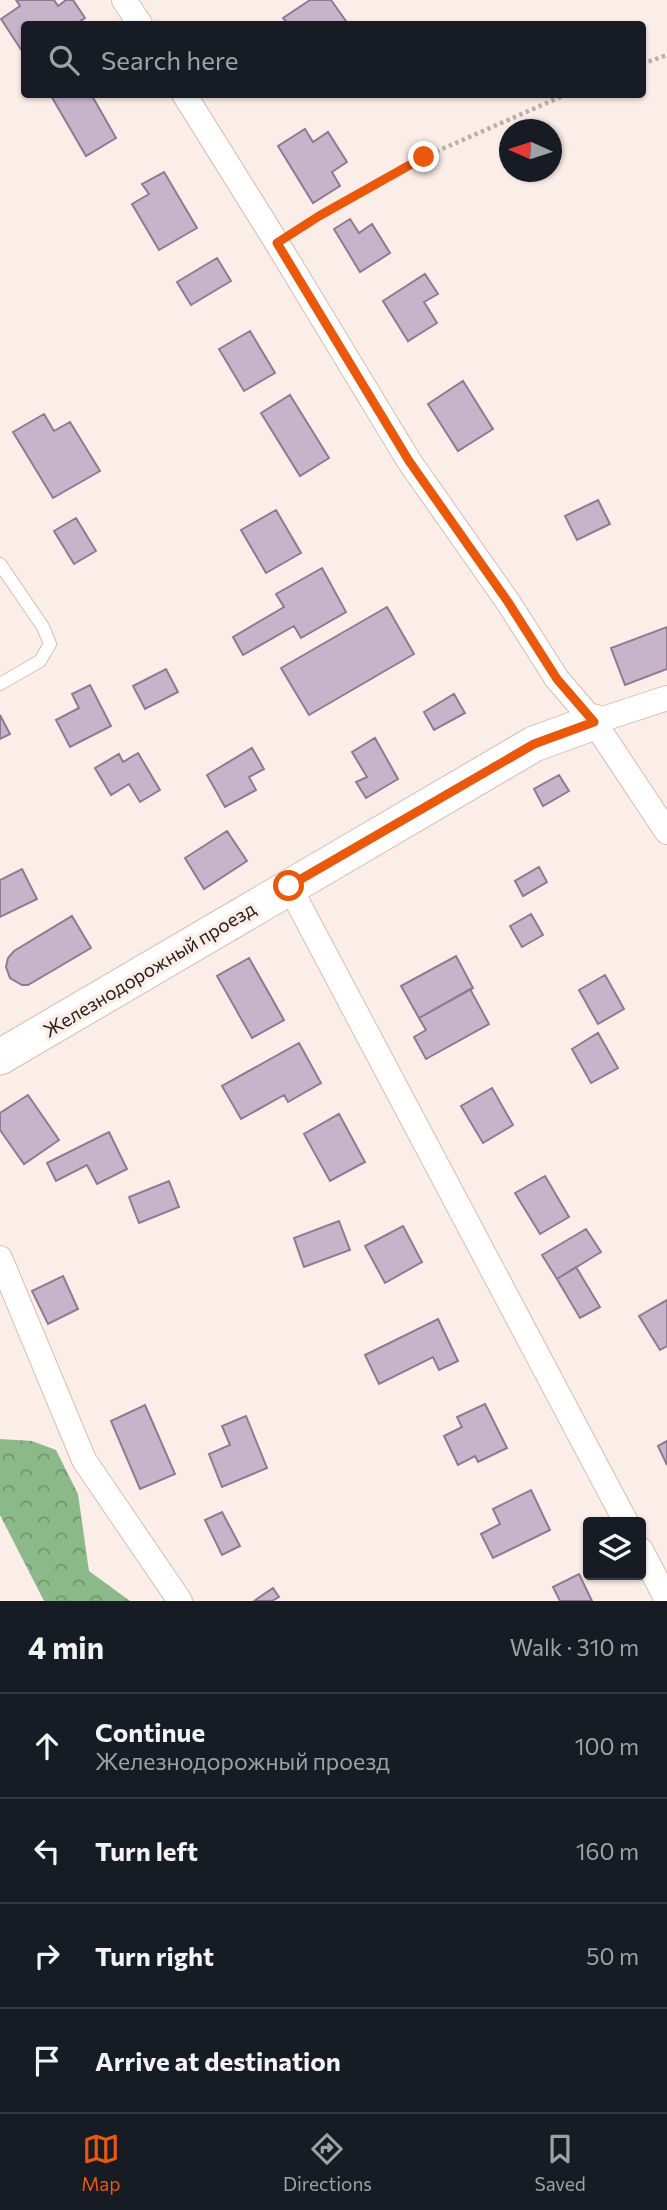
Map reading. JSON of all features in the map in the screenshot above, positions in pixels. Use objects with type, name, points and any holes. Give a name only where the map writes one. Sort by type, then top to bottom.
[{"type":"street","points":[[124,0],[138,21]]},
{"type":"street","points":[[186,98],[409,461],[508,602],[557,679],[594,722],[667,832]]},
{"type":"street","points":[[594,722],[667,698]]},
{"type":"street","name":"Железнодорожный проезд","points":[[0,1057],[534,744],[594,722]]},
{"type":"street","points":[[289,886],[623,1517]]},
{"type":"street","points":[[0,1258],[84,1460],[180,1601]]},
{"type":"street","points":[[646,1560],[667,1600]]},
{"type":"lane","points":[[0,564],[43,627],[50,643],[40,661],[0,684]]},
{"type":"path","points":[[646,63],[667,55]]},
{"type":"path","points":[[277,243],[424,157],[558,98]]},
{"type":"green space","points":[[0,1439],[32,1441],[56,1450],[78,1494],[89,1571],[130,1601],[44,1601],[0,1515]]},
{"type":"building","points":[[16,0],[54,0],[58,6],[66,0],[73,0],[85,18],[80,21],[21,21],[21,49],[1,19],[20,6]]},
{"type":"building","points":[[310,0],[331,0],[346,21],[286,21],[283,18]]},
{"type":"building","points":[[52,98],[93,98],[116,138],[86,156]]},
{"type":"building","points":[[305,129],[313,142],[328,132],[347,162],[332,172],[340,186],[313,203],[278,146]]},
{"type":"building","points":[[164,172],[197,228],[159,250],[132,204],[149,194],[142,184]]},
{"type":"building","points":[[350,219],[359,233],[372,224],[390,253],[360,272],[334,229]]},
{"type":"building","points":[[217,258],[231,281],[191,305],[177,282]]},
{"type":"building","points":[[425,274],[438,294],[424,302],[437,323],[408,341],[383,301]]},
{"type":"building","points":[[250,331],[275,373],[244,391],[219,349]]},
{"type":"building","points":[[463,381],[493,429],[458,451],[428,404]]},
{"type":"building","points":[[290,395],[329,458],[300,476],[261,413]]},
{"type":"building","points":[[44,414],[54,431],[70,422],[100,471],[53,498],[13,432]]},
{"type":"building","points":[[598,500],[610,524],[577,540],[565,516]]},
{"type":"building","points":[[276,510],[301,553],[266,573],[241,530]]},
{"type":"building","points":[[76,518],[96,551],[74,564],[54,531]]},
{"type":"building","points":[[322,568],[346,612],[301,638],[294,626],[243,655],[233,637],[284,607],[276,594]]},
{"type":"building","points":[[387,607],[414,654],[309,715],[281,668]]},
{"type":"building","points":[[667,627],[667,669],[625,685],[611,648]]},
{"type":"building","points":[[166,669],[178,692],[145,709],[133,686]]},
{"type":"building","points":[[90,685],[111,726],[70,747],[56,720],[79,708],[72,694]]},
{"type":"building","points":[[454,694],[465,713],[434,730],[424,712]]},
{"type":"building","points":[[0,715],[10,734],[0,739]]},
{"type":"building","points":[[375,738],[398,779],[366,798],[356,782],[367,777],[352,752]]},
{"type":"building","points":[[252,748],[264,769],[249,777],[256,790],[225,807],[207,775]]},
{"type":"building","points":[[138,753],[160,790],[140,802],[129,784],[111,795],[95,768],[119,754],[123,762]]},
{"type":"building","points":[[559,775],[569,791],[543,806],[534,789]]},
{"type":"building","points":[[227,831],[247,861],[204,889],[185,858]]},
{"type":"building","points":[[539,867],[547,882],[523,896],[515,881]]},
{"type":"building","points":[[22,869],[37,899],[0,917],[0,880]]},
{"type":"building","points":[[531,914],[543,935],[522,947],[510,926]]},
{"type":"building","points":[[72,916],[91,948],[28,985],[22,985],[10,978],[6,967],[8,958],[14,951]]},
{"type":"building","points":[[456,956],[473,988],[419,1018],[401,986]]},
{"type":"building","points":[[249,958],[284,1020],[252,1038],[217,976]]},
{"type":"building","points":[[605,975],[624,1009],[598,1024],[579,990]]},
{"type":"building","points":[[470,989],[489,1024],[426,1059],[414,1037],[426,1030],[419,1018]]},
{"type":"building","points":[[598,1033],[618,1068],[591,1083],[572,1049]]},
{"type":"building","points":[[299,1043],[321,1083],[288,1102],[284,1095],[241,1119],[222,1086]]},
{"type":"building","points":[[492,1088],[513,1125],[483,1143],[461,1106]]},
{"type":"building","points":[[28,1095],[59,1140],[24,1164],[0,1130],[0,1113]]},
{"type":"building","points":[[339,1114],[365,1162],[330,1181],[304,1134]]},
{"type":"building","points":[[109,1132],[127,1169],[97,1184],[87,1165],[56,1181],[47,1163]]},
{"type":"building","points":[[545,1176],[569,1217],[540,1234],[515,1193]]},
{"type":"building","points":[[169,1181],[179,1207],[139,1223],[129,1197]]},
{"type":"building","points":[[339,1221],[350,1250],[304,1267],[294,1238]]},
{"type":"building","points":[[403,1226],[422,1262],[385,1283],[365,1246]]},
{"type":"building","points":[[586,1229],[601,1252],[557,1279],[542,1255]]},
{"type":"building","points":[[576,1267],[600,1307],[580,1318],[557,1279]]},
{"type":"building","points":[[63,1276],[78,1309],[48,1324],[32,1291]]},
{"type":"building","points":[[667,1300],[667,1346],[660,1350],[639,1316]]},
{"type":"building","points":[[438,1319],[458,1361],[439,1370],[433,1357],[379,1384],[365,1355]]},
{"type":"building","points":[[485,1404],[507,1448],[478,1462],[475,1456],[458,1465],[444,1436],[462,1427],[457,1417]]},
{"type":"building","points":[[145,1405],[175,1474],[140,1489],[111,1421]]},
{"type":"building","points":[[246,1416],[267,1468],[222,1487],[209,1454],[230,1445],[222,1426]]},
{"type":"building","points":[[667,1441],[667,1465],[658,1446]]},
{"type":"building","points":[[531,1490],[550,1530],[493,1558],[481,1534],[500,1524],[493,1509]]},
{"type":"building","points":[[222,1512],[240,1546],[222,1555],[205,1520]]},
{"type":"building","points":[[579,1574],[592,1601],[560,1601],[553,1587]]},
{"type":"building","points":[[273,1588],[279,1597],[272,1601],[254,1601]]},
{"type":"route","points":[[289,886],[534,744],[594,722],[557,679],[508,602],[409,461],[277,243],[424,157]]}]
